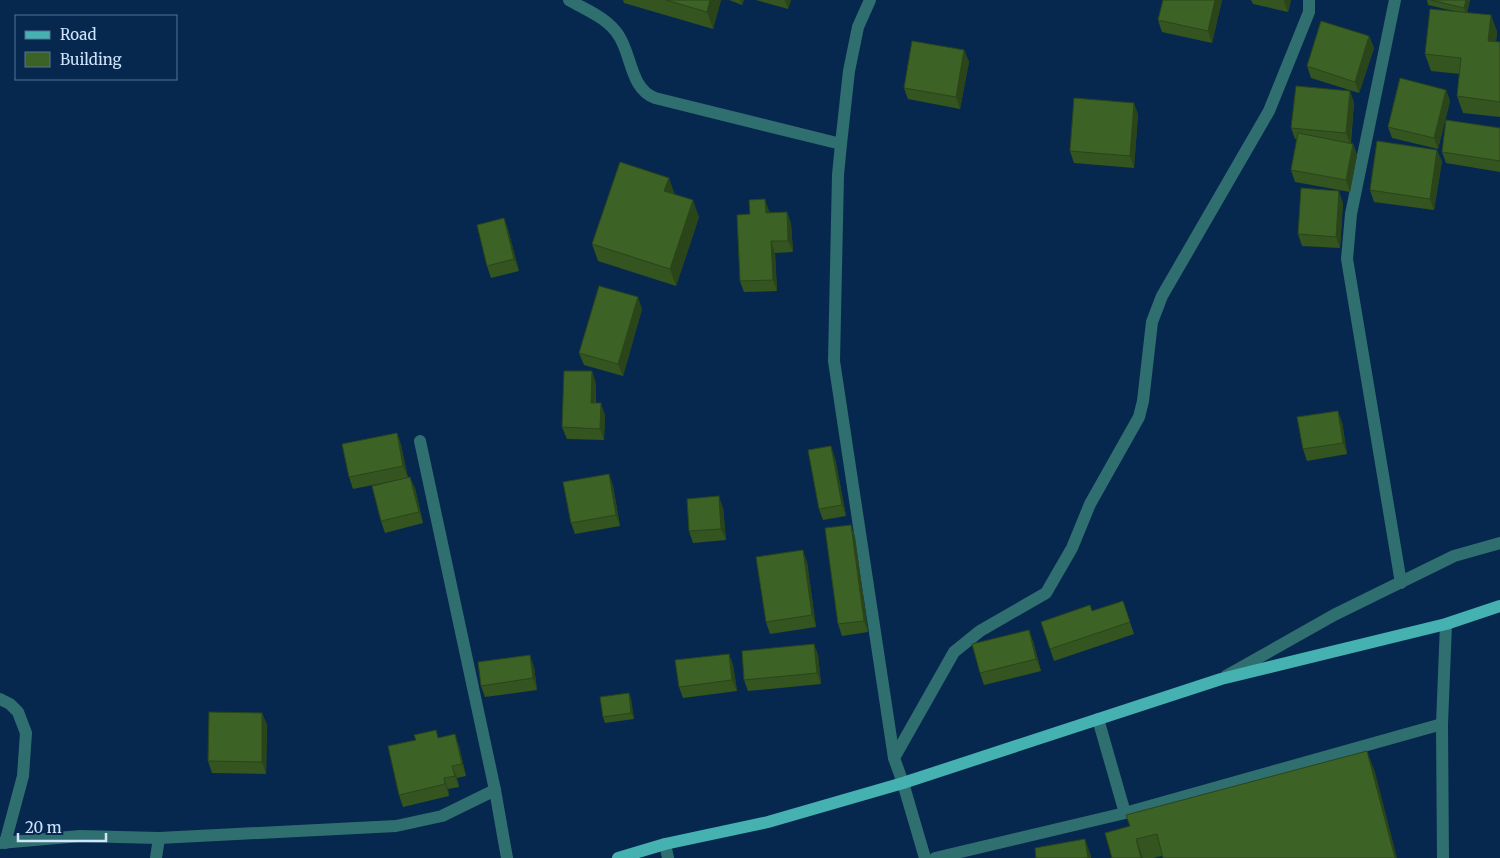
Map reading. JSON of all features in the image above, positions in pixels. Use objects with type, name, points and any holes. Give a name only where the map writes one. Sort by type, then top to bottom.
[{"type":"main road","points":[[618,858],[665,844],[768,822],[903,783],[1221,679],[1446,624],[1500,606]]},
{"type":"street","points":[[569,0],[607,21],[619,35],[639,86],[646,94],[654,98],[841,144]]},
{"type":"street","points":[[870,0],[858,27],[849,70],[841,144],[838,184],[834,361],[894,758],[925,858]]},
{"type":"street","points":[[894,758],[954,652],[980,631],[1046,593],[1072,548],[1090,504],[1139,417],[1143,401],[1152,322],[1162,296],[1269,111],[1309,12],[1309,0]]},
{"type":"street","points":[[1395,0],[1351,214],[1347,260],[1401,583]]},
{"type":"street","points":[[420,441],[508,858]]},
{"type":"street","points":[[1221,679],[1334,616],[1454,556],[1500,543]]},
{"type":"street","points":[[1443,858],[1442,724],[1446,624]]},
{"type":"street","points":[[0,700],[10,704],[18,712],[26,733],[23,776],[3,843],[80,836],[159,838],[396,826],[442,816],[495,790]]},
{"type":"street","points":[[1098,719],[1125,813]]},
{"type":"street","points":[[934,858],[1125,813],[1442,724]]},
{"type":"street","points":[[156,858],[159,838]]},
{"type":"street","points":[[665,844],[668,858]]},
{"type":"building","points":[[666,0],[710,0],[707,12]]},
{"type":"building","points":[[1163,0],[1215,0],[1208,31],[1158,20]]},
{"type":"building","points":[[1431,0],[1466,0],[1464,8]]},
{"type":"building","points":[[1430,9],[1491,15],[1488,41],[1500,42],[1500,102],[1457,96],[1461,58],[1425,54]]},
{"type":"building","points":[[1321,21],[1369,36],[1355,82],[1307,66]]},
{"type":"building","points":[[912,41],[964,50],[956,97],[904,88]]},
{"type":"building","points":[[1400,78],[1446,90],[1434,138],[1388,127]]},
{"type":"building","points":[[1296,86],[1350,91],[1346,133],[1291,128]]},
{"type":"building","points":[[1074,98],[1134,103],[1130,156],[1070,151]]},
{"type":"building","points":[[1446,120],[1500,128],[1500,161],[1442,152]]},
{"type":"building","points":[[1298,133],[1353,144],[1346,180],[1291,170]]},
{"type":"building","points":[[1377,141],[1437,150],[1430,199],[1370,190]]},
{"type":"building","points":[[620,162],[669,178],[664,191],[693,200],[670,269],[592,244]]},
{"type":"building","points":[[1301,188],[1339,191],[1336,237],[1298,234]]},
{"type":"building","points":[[765,199],[766,213],[787,212],[788,241],[771,241],[773,280],[740,281],[737,215],[750,214],[749,200]]},
{"type":"building","points":[[504,218],[514,259],[487,266],[477,225]]},
{"type":"building","points":[[599,286],[638,297],[618,364],[579,353]]},
{"type":"building","points":[[564,371],[592,371],[591,403],[601,403],[600,429],[562,427]]},
{"type":"building","points":[[1338,411],[1343,443],[1303,449],[1297,417]]},
{"type":"building","points":[[397,433],[403,466],[349,477],[342,444]]},
{"type":"building","points":[[831,446],[842,505],[819,509],[808,450]]},
{"type":"building","points":[[609,474],[616,515],[571,523],[563,482]]},
{"type":"building","points":[[410,477],[419,512],[381,521],[372,486]]},
{"type":"building","points":[[719,496],[721,529],[689,531],[687,499]]},
{"type":"building","points":[[851,525],[864,621],[838,624],[825,528]]},
{"type":"building","points":[[803,550],[812,615],[766,622],[756,557]]},
{"type":"building","points":[[1123,601],[1130,622],[1050,649],[1041,622],[1090,605],[1092,611]]},
{"type":"building","points":[[1029,630],[1036,659],[980,673],[972,644]]},
{"type":"building","points":[[814,644],[817,673],[744,680],[742,651]]},
{"type":"building","points":[[729,654],[732,680],[679,687],[675,660]]},
{"type":"building","points":[[530,655],[533,678],[481,686],[478,662]]},
{"type":"building","points":[[629,693],[631,713],[603,717],[600,697]]},
{"type":"building","points":[[209,712],[262,713],[262,762],[208,761]]},
{"type":"building","points":[[436,730],[438,738],[455,734],[462,764],[452,766],[455,776],[444,778],[445,784],[399,795],[388,746],[416,740],[414,735]]},
{"type":"building","points":[[1367,751],[1395,858],[1163,858],[1157,834],[1136,839],[1141,858],[1112,858],[1105,833],[1130,826],[1126,815]]},
{"type":"building","points":[[1085,839],[1088,858],[1036,858],[1035,848]]}]
